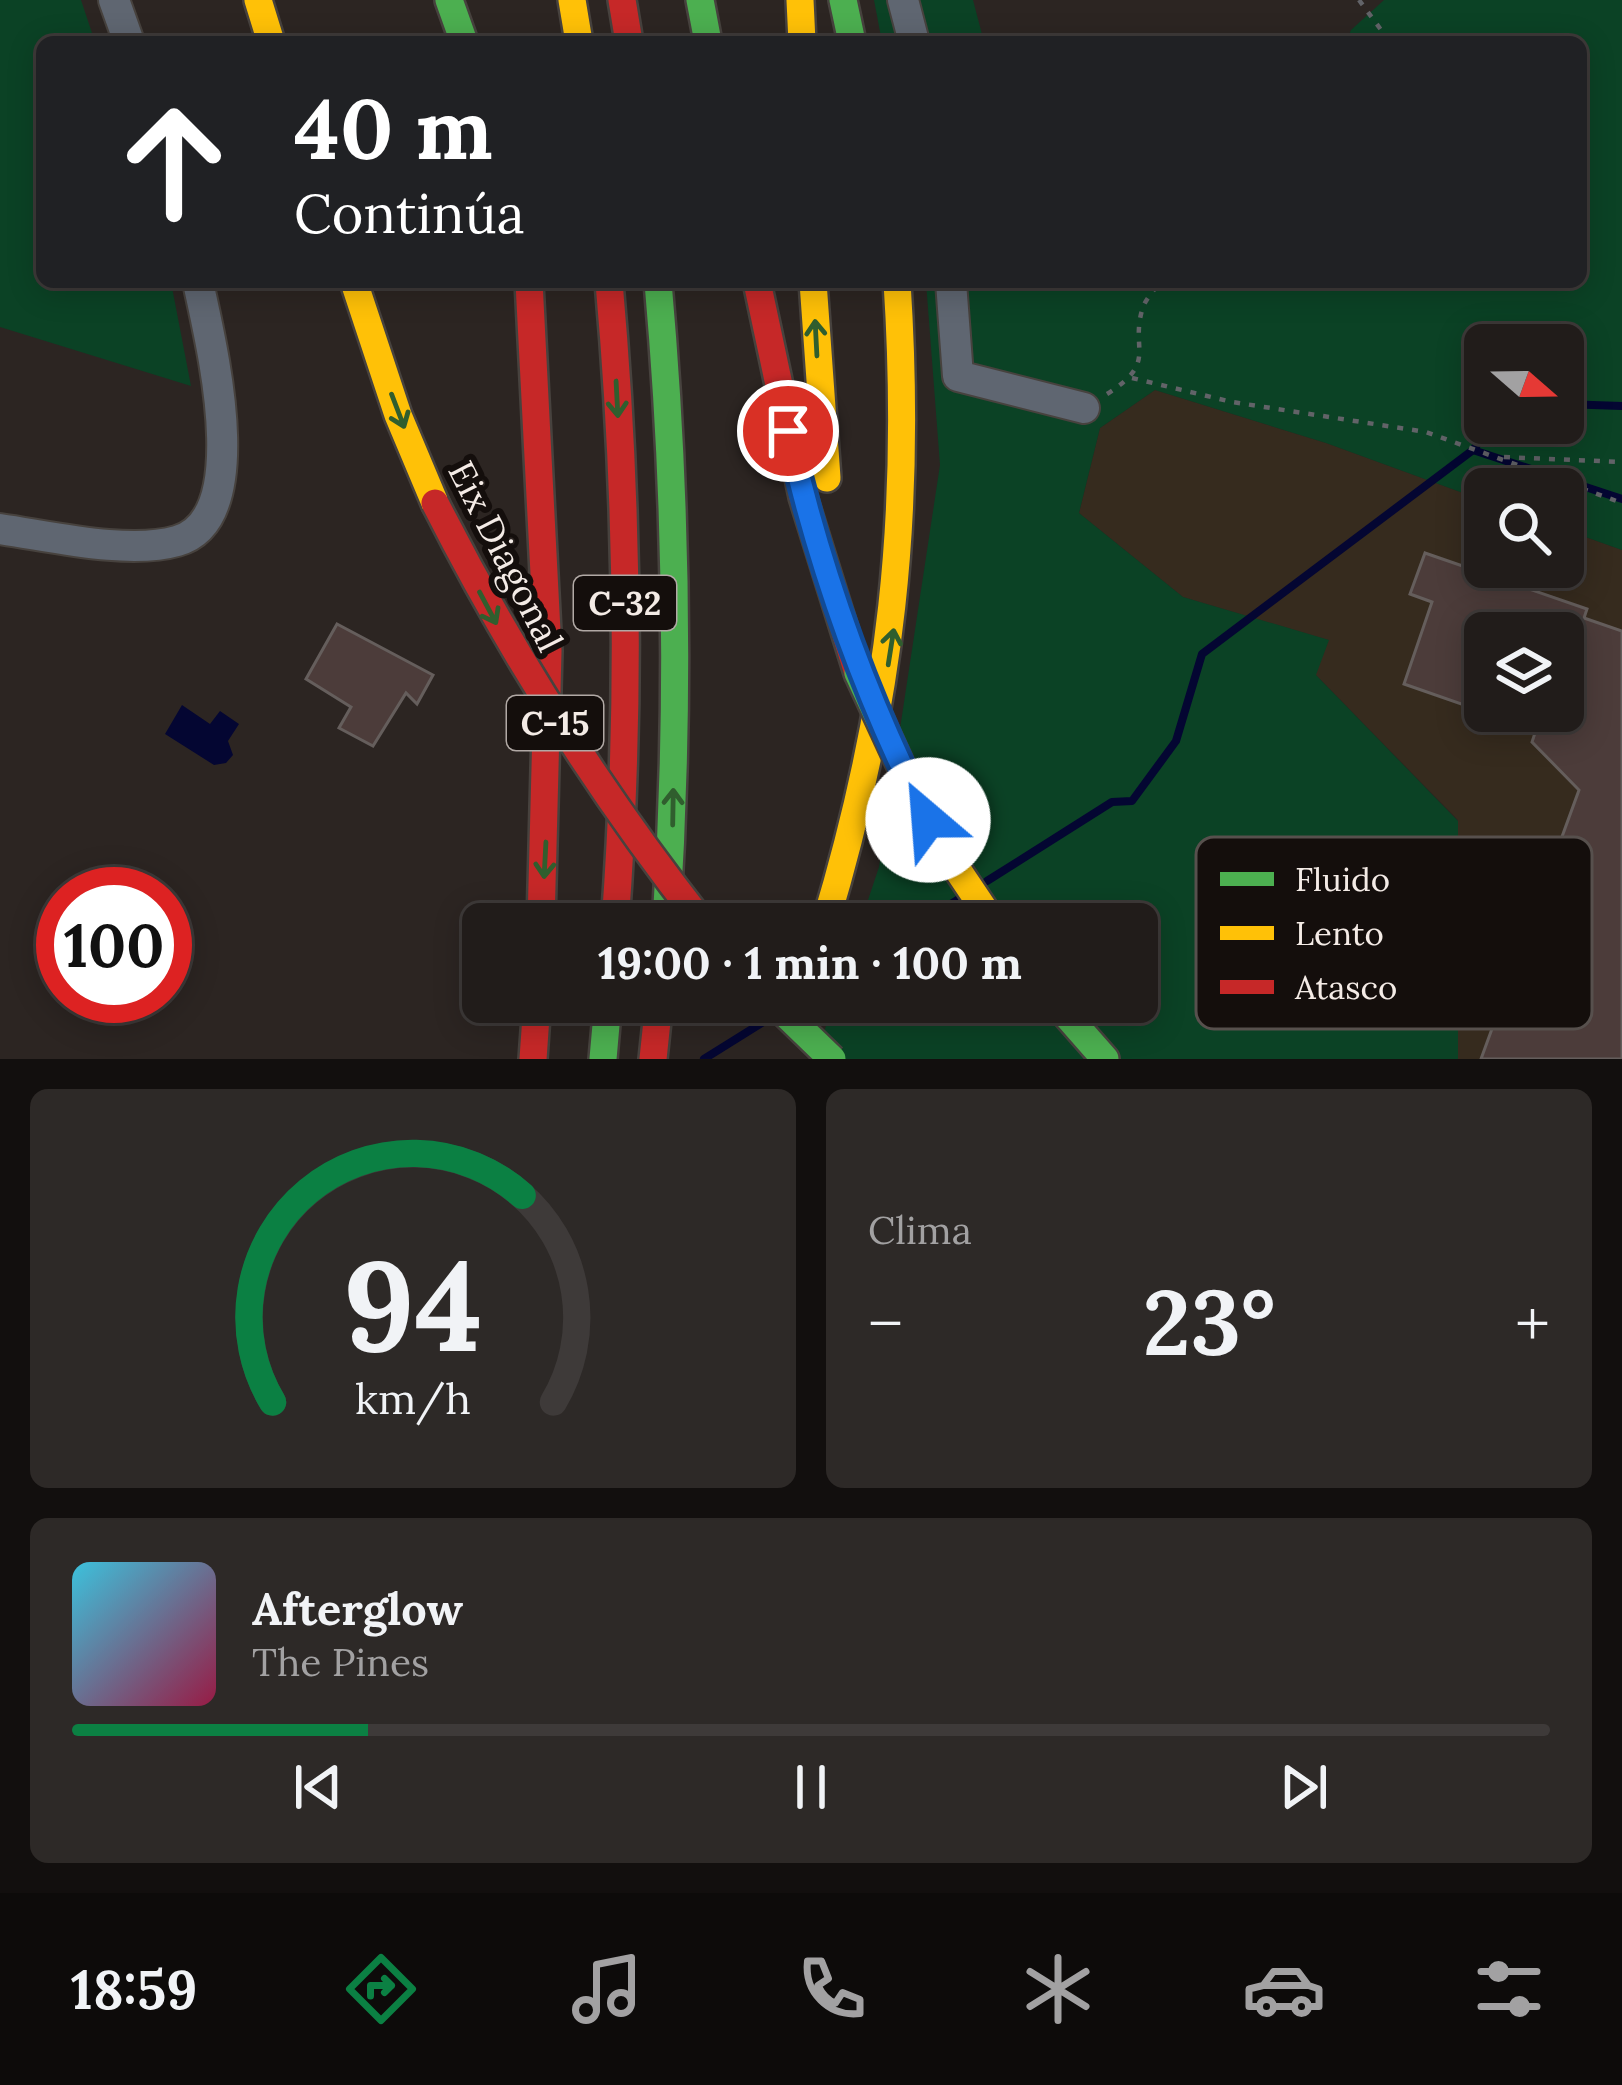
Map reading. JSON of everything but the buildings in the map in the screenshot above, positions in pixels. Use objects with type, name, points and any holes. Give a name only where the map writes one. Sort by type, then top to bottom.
[{"type":"highway","points":[[258,0],[269,36]]},
{"type":"highway","points":[[449,0],[462,36]]},
{"type":"highway","points":[[476,0],[486,36]]},
{"type":"highway","points":[[572,0],[577,36]]},
{"type":"highway","points":[[622,0],[628,36]]},
{"type":"highway","points":[[700,0],[707,36]]},
{"type":"highway","points":[[800,0],[802,36]]},
{"type":"highway","points":[[843,0],[851,36]]},
{"type":"highway","name":"Eix Diagonal","points":[[354,288],[435,503],[484,602],[557,727],[686,903]]},
{"type":"highway","points":[[515,288],[544,531]]},
{"type":"highway","points":[[529,288],[544,531],[548,801],[542,903]]},
{"type":"highway","name":"C-32","points":[[609,288],[626,600],[617,903]]},
{"type":"highway","name":"C-32","points":[[658,288],[675,585],[668,903]]},
{"type":"highway","points":[[758,288],[803,497],[858,673],[907,779],[980,903]]},
{"type":"highway","points":[[813,288],[821,431],[845,567],[842,621]]},
{"type":"highway","points":[[832,903],[872,754],[900,584],[907,477],[897,288]]},
{"type":"highway","points":[[533,1059],[536,1023]]},
{"type":"highway","points":[[603,1059],[606,1023]]},
{"type":"highway","points":[[653,1059],[657,1023]]},
{"type":"highway","points":[[781,1059],[787,1023]]},
{"type":"highway","points":[[802,1023],[832,1059]]},
{"type":"highway","points":[[1073,1023],[1105,1059]]},
{"type":"street","points":[[114,0],[127,36]]},
{"type":"street","points":[[903,0],[912,36]]},
{"type":"street","points":[[0,529],[144,545],[178,541],[199,530],[221,486],[223,456],[198,288]]},
{"type":"street","points":[[952,288],[958,376],[1084,408]]},
{"type":"path","points":[[1359,0],[1386,36]]},
{"type":"path","points":[[1084,408],[1132,378],[1142,350],[1143,308],[1156,288]]},
{"type":"path","points":[[1132,378],[1232,402],[1426,432],[1622,503]]},
{"type":"path","points":[[1498,457],[1622,462]]},
{"type":"shaded area","points":[[1155,390],[1326,443],[1464,493],[1464,588],[1584,588],[1584,536],[1622,550],[1622,1059],[1458,1059],[1458,1029],[1592,1029],[1592,837],[1458,837],[1458,820],[1315,674],[1328,640],[1183,597],[1079,513],[1100,428]]},
{"type":"shaded area","points":[[182,705],[210,724],[220,711],[239,724],[228,741],[233,755],[226,763],[214,765],[165,734]]},
{"type":"green space","points":[[0,0],[81,0],[93,36],[36,36],[36,288],[172,288],[191,386],[0,327]]},
{"type":"green space","points":[[874,0],[973,0],[982,36],[881,36]]},
{"type":"green space","points":[[1384,0],[1622,0],[1622,550],[1584,536],[1584,468],[1464,468],[1464,493],[1326,443],[1155,390],[1100,428],[1079,513],[1183,597],[1329,640],[1316,675],[1458,821],[1458,837],[1196,837],[1196,1029],[1458,1029],[1458,1059],[815,1059],[827,1023],[1158,1023],[1158,903],[867,903],[879,867],[940,465],[926,288],[1587,288],[1587,36],[1348,36]]},
{"type":"waterway","points":[[1584,405],[1622,406]]},
{"type":"waterway","points":[[987,881],[1112,802],[1132,801],[1176,741],[1202,654],[1478,444]]},
{"type":"waterway","points":[[1473,450],[1622,499]]},
{"type":"waterway","points":[[953,903],[959,899]]},
{"type":"waterway","points":[[704,1059],[762,1023]]},
{"type":"traffic: fast","points":[[449,0],[462,36]]},
{"type":"traffic: fast","points":[[700,0],[707,36]]},
{"type":"traffic: fast","points":[[843,0],[851,36]]},
{"type":"traffic: fast","points":[[658,288],[674,603],[667,903]]},
{"type":"traffic: fast","points":[[858,673],[907,779]]},
{"type":"traffic: fast","points":[[603,1059],[606,1023]]},
{"type":"traffic: fast","points":[[795,1023],[832,1059]]},
{"type":"traffic: fast","points":[[1073,1023],[1105,1059]]},
{"type":"traffic: slow","points":[[258,0],[269,36]]},
{"type":"traffic: slow","points":[[572,0],[578,36]]},
{"type":"traffic: slow","points":[[800,0],[802,36]]},
{"type":"traffic: slow","points":[[356,288],[398,415],[435,503]]},
{"type":"traffic: slow","points":[[813,288],[827,478]]},
{"type":"traffic: slow","points":[[831,903],[867,763],[892,606],[902,449],[897,288]]},
{"type":"traffic: slow","points":[[907,779],[980,903]]},
{"type":"traffic: jam","points":[[622,0],[628,36]]},
{"type":"traffic: jam","points":[[529,288],[548,651],[542,903]]},
{"type":"traffic: jam","points":[[609,288],[625,603],[616,903]]},
{"type":"traffic: jam","points":[[758,288],[803,497],[858,673]]},
{"type":"traffic: jam","points":[[435,503],[558,720],[687,903]]},
{"type":"traffic: jam","points":[[533,1059],[536,1023]]},
{"type":"traffic: jam","points":[[653,1059],[657,1023]]},
{"type":"route","points":[[788,431],[815,544],[858,673],[928,820]]}]
